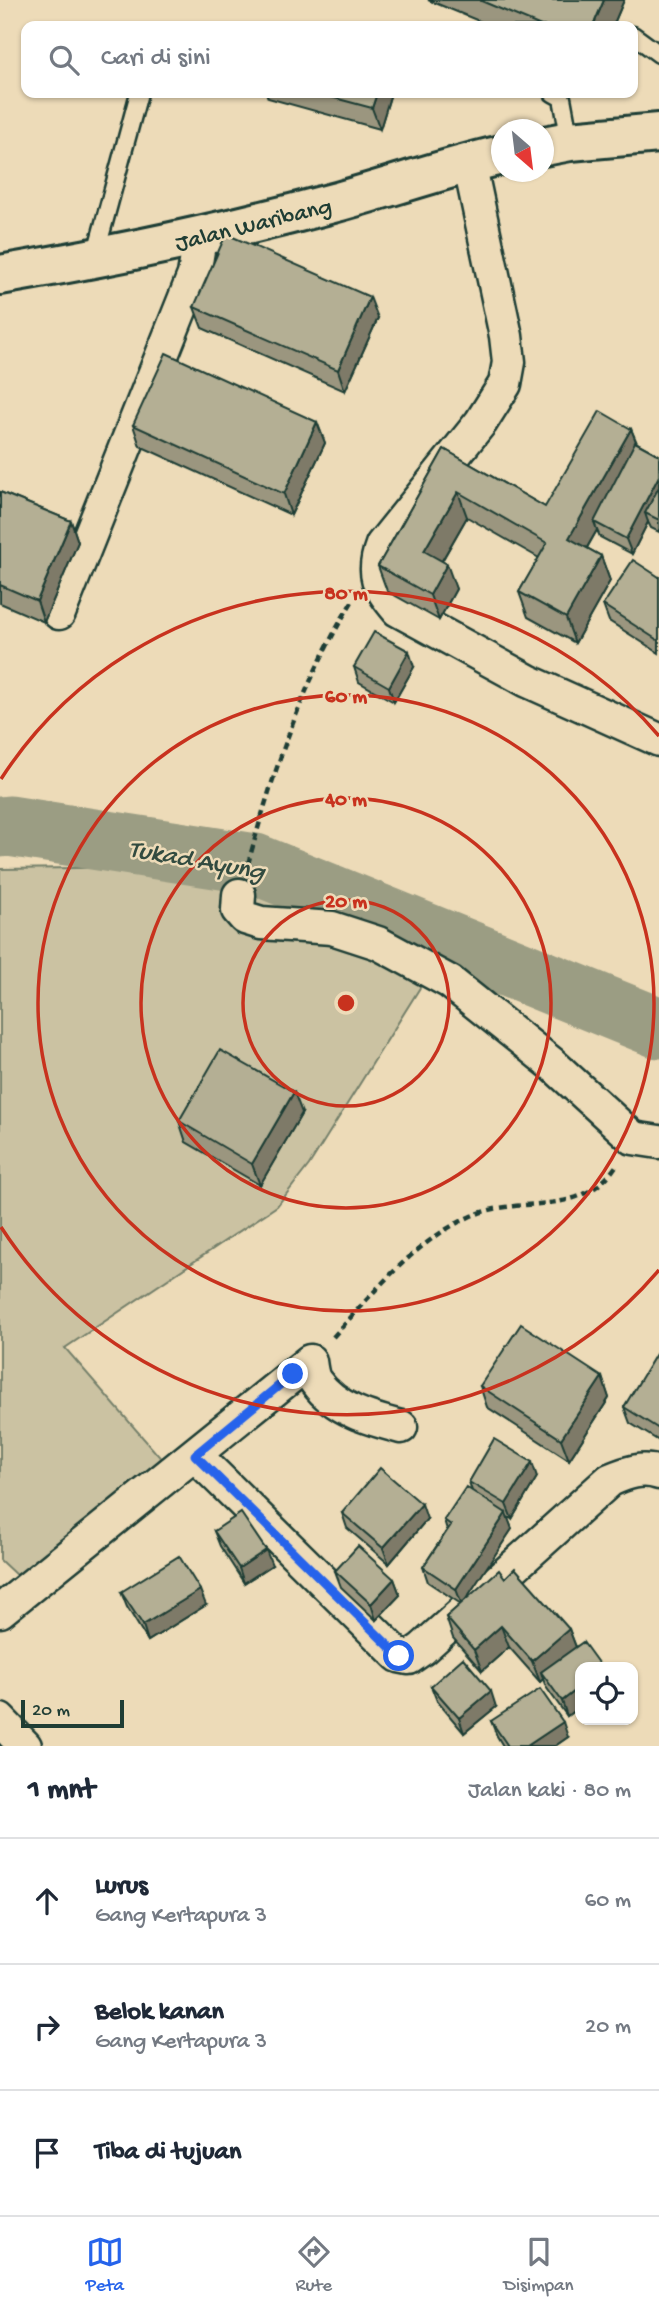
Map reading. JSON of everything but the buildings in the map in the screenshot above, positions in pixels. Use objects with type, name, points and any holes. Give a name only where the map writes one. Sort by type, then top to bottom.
[{"type":"street","points":[[557,144],[659,133]]},
{"type":"street","name":"Jalan Waribang","points":[[0,275],[96,250],[200,237],[336,202],[485,159]]},
{"type":"street","points":[[485,159],[509,362],[505,384],[481,422],[382,545],[376,562],[377,579],[383,593],[398,610],[528,681],[659,740]]},
{"type":"street","points":[[59,613],[194,275],[200,237]]},
{"type":"street","points":[[239,895],[237,905],[245,918],[261,923],[332,928],[378,943],[450,982],[646,1140]]},
{"type":"street","points":[[0,1611],[310,1361],[314,1380],[334,1400],[361,1417],[401,1427]]},
{"type":"street","points":[[195,1455],[399,1656],[409,1658],[610,1480],[629,1472],[652,1470],[659,1473]]},
{"type":"lane","points":[[638,39],[659,54]]},
{"type":"lane","points":[[96,250],[138,98]]},
{"type":"lane","points":[[557,144],[560,98]]},
{"type":"path","points":[[239,895],[269,786],[306,688],[339,623],[376,562]]},
{"type":"path","points":[[310,1361],[416,1250],[470,1217],[501,1207],[576,1199],[597,1188],[646,1140]]},
{"type":"shaded area","points":[[154,867],[259,894],[384,955],[421,986],[309,1165],[277,1206],[65,1348],[165,1463],[18,1577],[0,1560],[0,869]]},
{"type":"waterway","name":"Tukad Ayung","points":[[0,827],[9,826],[255,864],[659,1028]]},
{"type":"route","points":[[293,1374],[195,1455],[399,1656]]}]
